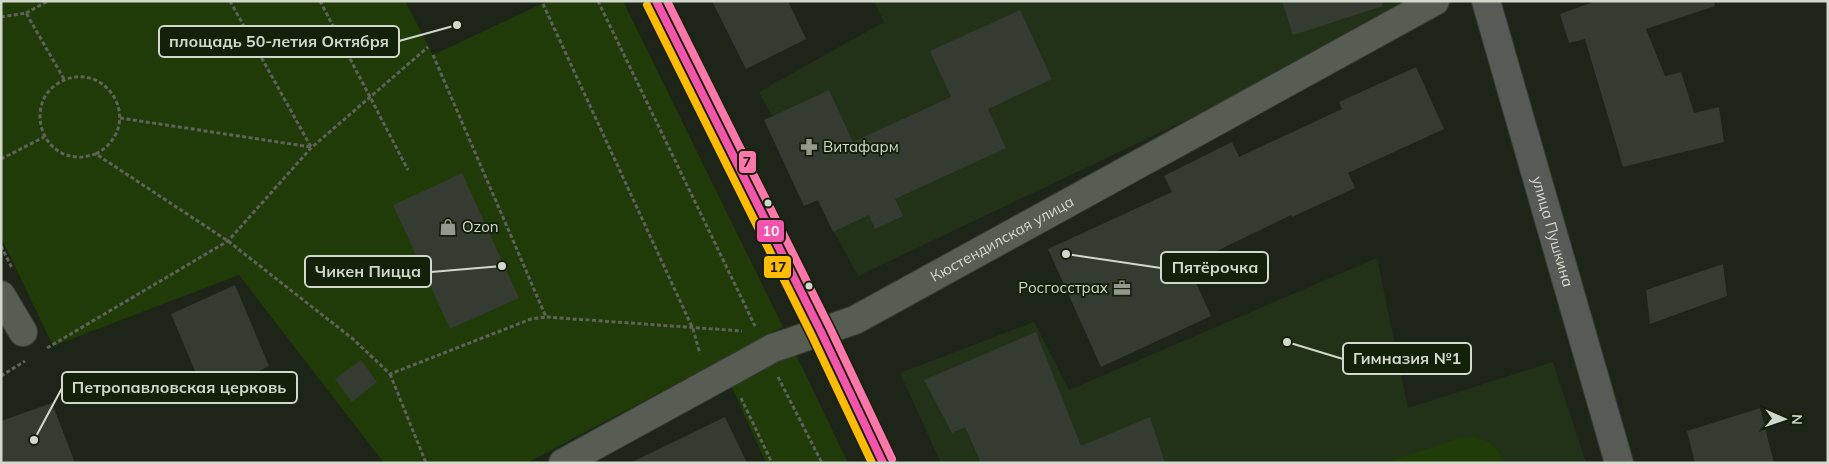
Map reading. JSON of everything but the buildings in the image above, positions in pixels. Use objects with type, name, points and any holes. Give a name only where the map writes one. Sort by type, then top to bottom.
[{"type":"main road","points":[[656,1],[821,332],[883,463]]},
{"type":"main road","name":"улица Пушкина","points":[[1486,1],[1619,463]]},
{"type":"street","name":"Кюстендилская улица","points":[[563,463],[773,348],[855,320],[1435,1]]},
{"type":"street","points":[[1,295],[23,332]]},
{"type":"path","points":[[1,17],[26,14],[48,1]]},
{"type":"path","points":[[230,1],[311,148]]},
{"type":"path","points":[[320,1],[408,170]]},
{"type":"path","points":[[598,1],[758,332]]},
{"type":"path","points":[[543,4],[693,329],[701,360]]},
{"type":"path","points":[[26,14],[64,79]]},
{"type":"path","points":[[57,342],[228,241],[311,148],[428,47]]},
{"type":"path","points":[[433,55],[546,318]]},
{"type":"path","points":[[76,76],[88,77],[98,80],[107,86],[117,102],[120,118],[116,134],[108,146],[96,154],[77,158],[59,152],[44,137],[40,119],[40,107],[43,98],[52,87],[64,79],[76,76]]},
{"type":"path","points":[[120,118],[311,148]]},
{"type":"path","points":[[1,159],[44,137]]},
{"type":"path","points":[[96,154],[228,241],[353,339],[390,374],[426,463]]},
{"type":"path","points":[[390,374],[531,319],[546,318],[749,332]]},
{"type":"path","points":[[777,375],[822,463]]},
{"type":"path","points":[[741,397],[772,463]]},
{"type":"shaded area","points":[[874,1],[1437,1],[858,276],[759,92],[884,22]]},
{"type":"shaded area","points":[[1377,258],[1408,408],[1553,362],[1586,463],[941,463],[900,373],[1034,322],[1069,390]]},
{"type":"green space","points":[[1,1],[405,1],[433,55],[548,1],[623,1],[783,327],[527,463],[384,463],[239,275],[53,346],[1,237]]},
{"type":"green space","points":[[794,350],[848,463],[766,463],[732,387]]},
{"type":"green space","points":[[1474,436],[1493,445],[1504,463],[1384,463],[1457,439]]},
{"type":"transit line","name":"10","points":[[656,1],[821,332],[883,463]]},
{"type":"transit line","name":"7","points":[[667,1],[830,328],[892,459]]},
{"type":"transit line","name":"17","points":[[647,5],[812,336],[872,463]]},
{"type":"place","name":"площадь 50-летия Октября","points":[[457,25]]},
{"type":"place","name":"Витафарм","points":[[809,147]]},
{"type":"place","name":"Ozon","points":[[448,227]]},
{"type":"place","name":"Пятёрочка","points":[[1066,254]]},
{"type":"place","name":"Чикен Пицца","points":[[502,266]]},
{"type":"place","name":"Росгосстрах","points":[[1122,288]]},
{"type":"place","name":"Гимназия №1","points":[[1287,342]]},
{"type":"place","name":"Петропавловская церковь","points":[[34,440]]}]
